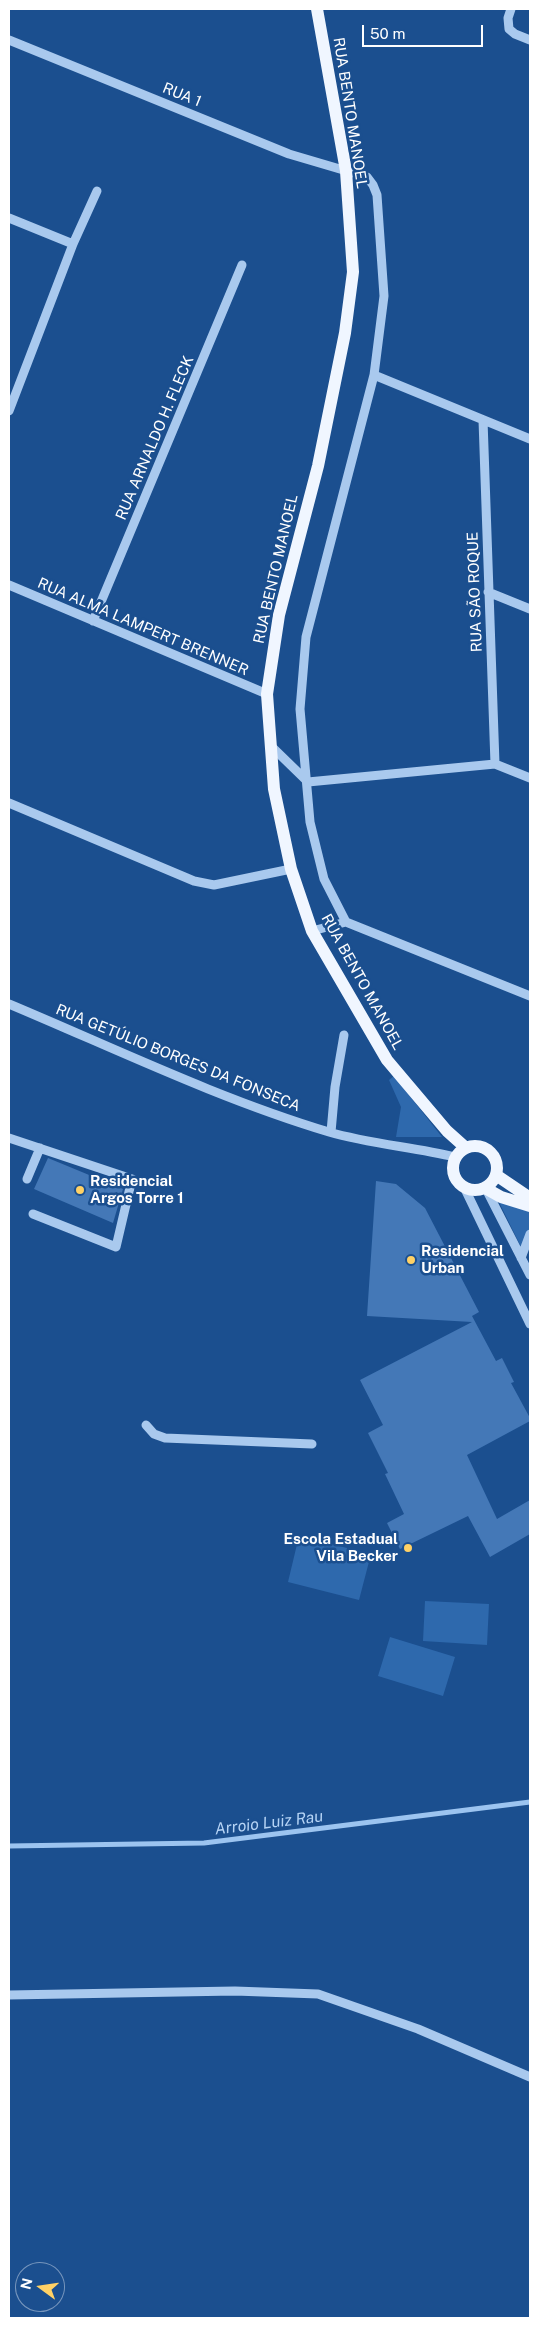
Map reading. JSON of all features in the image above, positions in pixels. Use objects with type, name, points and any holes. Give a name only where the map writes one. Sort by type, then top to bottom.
[{"type":"main road","name":"RUA BENTO MANOEL","points":[[317,9],[346,171],[353,272],[345,333],[318,466],[279,615],[267,694],[274,789],[291,869],[312,932],[387,1060],[447,1131],[466,1148]]},
{"type":"main road","points":[[474,1146],[488,1150],[497,1162],[496,1175],[492,1184],[485,1188],[471,1191],[455,1178],[452,1172],[455,1158],[466,1148],[474,1146]]},
{"type":"main road","points":[[496,1175],[530,1198]]},
{"type":"main road","points":[[485,1188],[501,1197],[530,1206]]},
{"type":"street","points":[[511,9],[508,18],[509,29],[515,34],[530,40]]},
{"type":"street","name":"RUA 1","points":[[9,40],[289,154],[367,177],[373,184],[377,195],[384,296],[374,375],[306,637],[300,709],[308,782],[310,822],[324,879],[346,922]]},
{"type":"street","points":[[9,411],[73,244],[97,191]]},
{"type":"street","points":[[9,218],[73,244]]},
{"type":"street","name":"RUA ARNALDO H. FLECK","points":[[93,621],[242,265]]},
{"type":"street","points":[[374,375],[530,439]]},
{"type":"street","name":"RUA SÃO ROQUE","points":[[483,420],[496,764]]},
{"type":"street","name":"RUA ALMA LAMPERT BRENNER","points":[[9,585],[267,694]]},
{"type":"street","points":[[488,592],[530,609]]},
{"type":"street","points":[[271,746],[308,782],[496,764],[530,778]]},
{"type":"street","points":[[9,803],[194,881],[214,885],[291,869]]},
{"type":"street","points":[[312,932],[346,922],[530,996]]},
{"type":"street","name":"RUA GETÚLIO BORGES DA FONSECA","points":[[9,1004],[267,1112],[331,1132],[455,1158]]},
{"type":"street","points":[[331,1132],[335,1087],[344,1036]]},
{"type":"street","points":[[9,1138],[132,1179],[116,1247],[33,1214]]},
{"type":"street","points":[[27,1179],[40,1148]]},
{"type":"street","points":[[465,1188],[530,1324]]},
{"type":"street","points":[[485,1188],[530,1275]]},
{"type":"street","points":[[521,1258],[530,1234]]},
{"type":"street","points":[[146,1425],[154,1434],[165,1438],[312,1444]]},
{"type":"street","points":[[9,1995],[235,1991],[318,1994],[418,2029],[530,2077]]},
{"type":"shaded area","points":[[394,1076],[442,1137],[396,1137],[401,1107],[389,1080]]},
{"type":"shaded area","points":[[498,1200],[530,1210],[530,1228],[521,1247]]},
{"type":"shaded area","points":[[299,1536],[371,1554],[359,1600],[288,1582]]},
{"type":"shaded area","points":[[425,1601],[489,1604],[487,1645],[423,1641]]},
{"type":"shaded area","points":[[390,1637],[455,1657],[443,1696],[378,1676]]},
{"type":"building","name":"Residencial Argos Torre 1","points":[[48,1158],[123,1189],[113,1223],[34,1189]]},
{"type":"building","points":[[376,1181],[396,1184],[425,1208],[479,1312],[472,1316],[496,1361],[502,1358],[514,1382],[511,1383],[530,1418],[530,1421],[467,1455],[497,1519],[530,1500],[530,1534],[490,1557],[468,1516],[400,1549],[387,1523],[404,1514],[385,1474],[388,1473],[368,1433],[383,1425],[360,1380],[472,1322],[367,1316]]},
{"type":"waterway","name":"Arroio Luiz Rau","points":[[9,1846],[204,1843],[530,1802]]},
{"type":"place","name":"Residencial Argos Torre 1","points":[[80,1190]]},
{"type":"place","name":"Residencial Urban","points":[[411,1260]]},
{"type":"place","name":"Escola Estadual Vila Becker","points":[[408,1548]]}]
